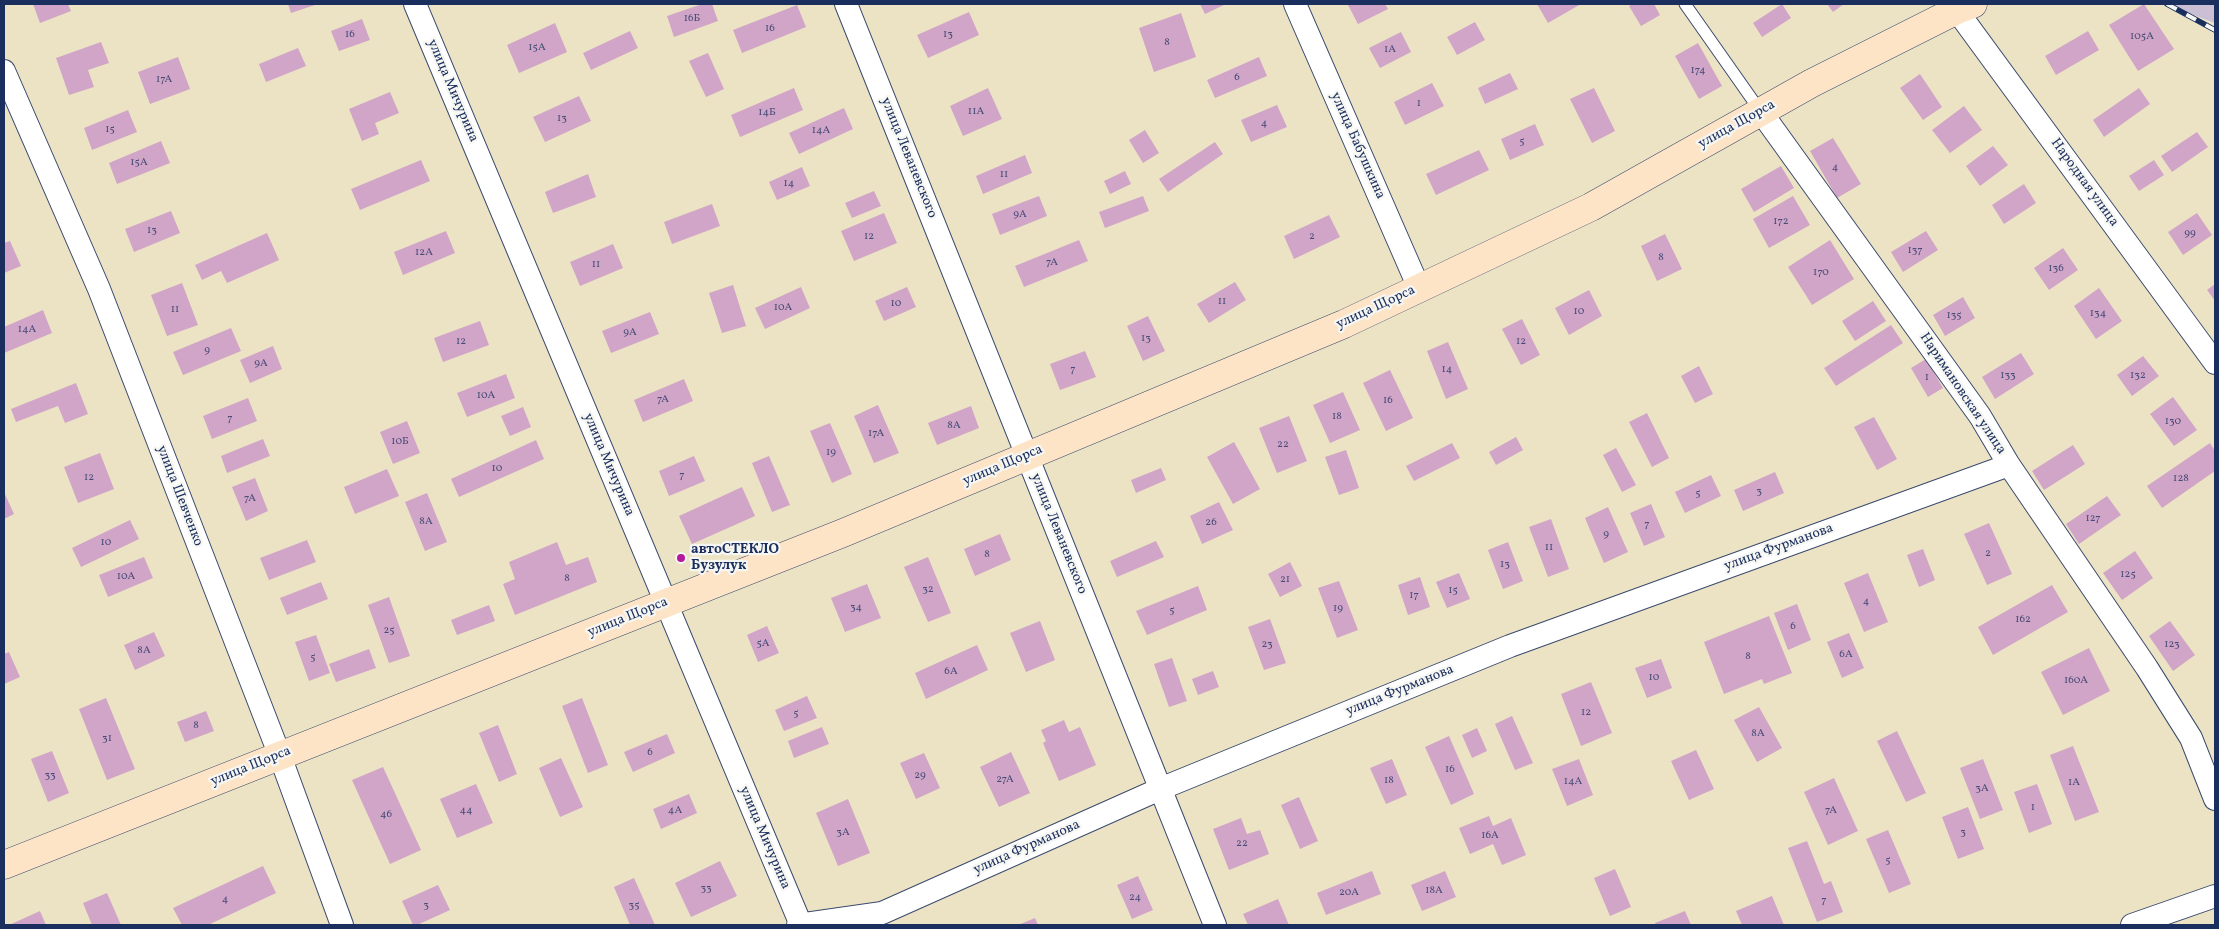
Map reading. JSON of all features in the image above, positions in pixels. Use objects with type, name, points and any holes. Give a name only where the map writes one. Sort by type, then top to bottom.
[{"type":"main road","name":"улица Щорса","points":[[4,865],[843,533],[1335,328],[1592,207],[1812,83],[1961,6]]},
{"type":"street","name":"улица Мичурина","points":[[415,4],[800,925]]},
{"type":"street","name":"улица Леваневского","points":[[846,4],[1215,925]]},
{"type":"street","name":"улица Бабушкина","points":[[1296,4],[1419,288]]},
{"type":"street","name":"Народная улица","points":[[1961,6],[2215,363]]},
{"type":"street","name":"улица Шевченко","points":[[4,71],[99,289],[280,756],[342,925]]},
{"type":"street","name":"Наримановская улица","points":[[1761,112],[1980,416],[2009,465],[2191,738],[2215,799]]},
{"type":"street","name":"улица Фурманова","points":[[800,925],[882,913],[1160,789],[1510,646],[2009,465]]},
{"type":"street","points":[[2132,925],[2215,896]]},
{"type":"lane","name":"Наримановская улица","points":[[1685,4],[1761,112]]},
{"type":"shaded area","points":[[2164,4],[2215,4],[2215,23]]},
{"type":"building","points":[[33,4],[68,4],[71,11],[40,23]]},
{"type":"building","points":[[288,4],[318,4],[291,13]]},
{"type":"building","points":[[702,4],[712,4],[718,21],[674,37],[667,16]]},
{"type":"building","points":[[1200,4],[1226,4],[1205,14]]},
{"type":"building","points":[[1385,4],[1388,9],[1358,24],[1348,5]]},
{"type":"building","points":[[1537,4],[1581,4],[1548,23]]},
{"type":"building","points":[[1633,4],[1654,4],[1660,15],[1641,26],[1629,6]]},
{"type":"building","points":[[1782,4],[1791,18],[1762,37],[1753,23]]},
{"type":"building","points":[[1827,4],[1844,4],[1833,12]]},
{"type":"building","points":[[2144,4],[2174,49],[2138,71],[2109,25]]},
{"type":"building","points":[[797,5],[806,27],[742,53],[733,30]]},
{"type":"building","points":[[969,12],[979,35],[928,58],[917,35]]},
{"type":"building","points":[[1181,13],[1196,57],[1154,72],[1139,28]]},
{"type":"building","points":[[362,19],[370,40],[339,51],[331,31]]},
{"type":"building","points":[[1475,22],[1485,40],[1457,55],[1447,37]]},
{"type":"building","points":[[555,23],[567,52],[519,73],[507,45]]},
{"type":"building","points":[[630,31],[638,48],[591,70],[583,53]]},
{"type":"building","points":[[2088,31],[2099,50],[2056,75],[2045,56]]},
{"type":"building","points":[[1401,32],[1411,52],[1380,68],[1369,48]]},
{"type":"building","points":[[101,42],[109,63],[88,70],[94,87],[69,95],[56,58]]},
{"type":"building","points":[[1698,43],[1722,86],[1699,99],[1675,56]]},
{"type":"building","points":[[298,48],[306,66],[266,82],[259,64]]},
{"type":"building","points":[[708,53],[724,89],[706,97],[689,61]]},
{"type":"building","points":[[178,57],[190,89],[150,104],[138,72]]},
{"type":"building","points":[[1259,57],[1267,76],[1215,98],[1207,80]]},
{"type":"building","points":[[1510,73],[1518,89],[1485,104],[1478,88]]},
{"type":"building","points":[[1920,74],[1942,107],[1923,120],[1900,88]]},
{"type":"building","points":[[1432,83],[1444,106],[1405,125],[1394,102]]},
{"type":"building","points":[[794,88],[803,110],[740,137],[731,115]]},
{"type":"building","points":[[988,88],[1002,119],[963,136],[950,106]]},
{"type":"building","points":[[1594,88],[1615,131],[1592,143],[1570,99]]},
{"type":"building","points":[[2139,88],[2150,104],[2104,137],[2093,120]]},
{"type":"building","points":[[390,92],[399,113],[375,123],[379,134],[362,141],[349,109]]},
{"type":"building","points":[[579,96],[591,121],[545,142],[533,117]]},
{"type":"building","points":[[1277,105],[1287,127],[1251,142],[1241,120]]},
{"type":"building","points":[[1964,106],[1982,130],[1950,153],[1932,130]]},
{"type":"building","points":[[844,108],[853,129],[799,154],[789,133]]},
{"type":"building","points":[[128,110],[137,132],[92,150],[84,128]]},
{"type":"building","points":[[1535,124],[1544,145],[1510,160],[1501,139]]},
{"type":"building","points":[[1145,130],[1159,153],[1143,163],[1129,140]]},
{"type":"building","points":[[2197,132],[2208,147],[2172,172],[2161,156]]},
{"type":"building","points":[[1833,138],[1861,184],[1837,198],[1810,151]]},
{"type":"building","points":[[161,141],[170,163],[117,184],[109,163]]},
{"type":"building","points":[[1215,142],[1223,154],[1168,192],[1159,179]]},
{"type":"building","points":[[1993,146],[2008,165],[1980,186],[1966,166]]},
{"type":"building","points":[[1479,150],[1489,170],[1436,195],[1426,174]]},
{"type":"building","points":[[1025,155],[1032,173],[983,194],[976,176]]},
{"type":"building","points":[[421,160],[430,181],[360,210],[351,189]]},
{"type":"building","points":[[2154,160],[2164,175],[2139,191],[2129,176]]},
{"type":"building","points":[[1781,166],[1794,188],[1754,212],[1741,189]]},
{"type":"building","points":[[802,167],[810,186],[777,200],[769,182]]},
{"type":"building","points":[[1125,171],[1131,184],[1110,194],[1104,181]]},
{"type":"building","points":[[588,174],[596,197],[553,213],[545,192]]},
{"type":"building","points":[[2024,184],[2036,203],[2004,224],[1992,205]]},
{"type":"building","points":[[874,191],[881,206],[852,218],[845,203]]},
{"type":"building","points":[[1039,196],[1047,216],[1000,235],[992,214]]},
{"type":"building","points":[[1143,196],[1149,211],[1105,228],[1099,212]]},
{"type":"building","points":[[1793,196],[1810,225],[1769,248],[1753,219]]},
{"type":"building","points":[[712,204],[720,226],[672,244],[664,222]]},
{"type":"building","points":[[171,211],[180,233],[134,252],[125,229]]},
{"type":"building","points":[[884,213],[897,243],[854,261],[841,231]]},
{"type":"building","points":[[2197,213],[2212,235],[2183,255],[2168,232]]},
{"type":"building","points":[[1329,215],[1340,237],[1294,259],[1284,236]]},
{"type":"building","points":[[446,231],[455,253],[403,275],[394,252]]},
{"type":"building","points":[[1926,231],[1938,250],[1903,272],[1891,252]]},
{"type":"building","points":[[267,233],[279,260],[227,283],[221,271],[202,280],[195,265]]},
{"type":"building","points":[[1665,234],[1682,269],[1657,281],[1641,246]]},
{"type":"building","points":[[1079,240],[1088,261],[1024,287],[1015,266]]},
{"type":"building","points":[[1830,240],[1854,279],[1812,305],[1788,267]]},
{"type":"building","points":[[10,241],[21,266],[4,273],[4,243]]},
{"type":"building","points":[[613,244],[623,268],[580,286],[570,262]]},
{"type":"building","points":[[2063,248],[2078,270],[2049,290],[2034,268]]},
{"type":"building","points":[[1235,282],[1246,300],[1209,323],[1197,304]]},
{"type":"building","points":[[182,283],[198,325],[167,336],[151,295]]},
{"type":"building","points":[[2215,284],[2215,301],[2207,290]]},
{"type":"building","points":[[733,285],[746,326],[722,333],[709,293]]},
{"type":"building","points":[[801,287],[810,308],[765,329],[755,308]]},
{"type":"building","points":[[907,287],[916,307],[884,321],[875,301]]},
{"type":"building","points":[[2099,288],[2122,321],[2096,339],[2074,306]]},
{"type":"building","points":[[1589,290],[1602,316],[1569,335],[1555,308]]},
{"type":"building","points":[[1963,297],[1975,318],[1945,336],[1933,315]]},
{"type":"building","points":[[1873,301],[1886,321],[1855,341],[1842,321]]},
{"type":"building","points":[[43,310],[52,333],[4,353],[4,327]]},
{"type":"building","points":[[650,312],[659,334],[611,353],[602,331]]},
{"type":"building","points":[[1148,316],[1165,351],[1143,361],[1127,326]]},
{"type":"building","points":[[1522,319],[1540,355],[1521,365],[1502,329]]},
{"type":"building","points":[[480,321],[489,345],[443,362],[434,338]]},
{"type":"building","points":[[1891,325],[1903,343],[1836,386],[1824,368]]},
{"type":"building","points":[[231,328],[241,351],[183,375],[173,352]]},
{"type":"building","points":[[1448,342],[1468,389],[1446,399],[1427,351]]},
{"type":"building","points":[[273,346],[282,369],[250,383],[240,360]]},
{"type":"building","points":[[1085,351],[1096,377],[1060,390],[1050,364]]},
{"type":"building","points":[[2021,353],[2034,374],[1995,399],[1982,377]]},
{"type":"building","points":[[2143,356],[2159,376],[2132,396],[2117,375]]},
{"type":"building","points":[[1926,359],[1943,388],[1928,397],[1911,368]]},
{"type":"building","points":[[1699,366],[1713,394],[1695,403],[1681,376]]},
{"type":"building","points":[[1390,370],[1413,418],[1386,431],[1363,383]]},
{"type":"building","points":[[506,374],[515,398],[467,417],[457,393]]},
{"type":"building","points":[[684,379],[693,401],[643,422],[634,400]]},
{"type":"building","points":[[76,383],[88,414],[65,423],[58,406],[16,422],[11,409]]},
{"type":"building","points":[[1343,392],[1360,430],[1330,443],[1313,405]]},
{"type":"building","points":[[2173,397],[2197,430],[2174,446],[2150,414]]},
{"type":"building","points":[[248,398],[257,421],[212,439],[203,416]]},
{"type":"building","points":[[878,405],[899,453],[874,463],[854,416]]},
{"type":"building","points":[[971,406],[979,428],[937,445],[928,423]]},
{"type":"building","points":[[523,407],[531,427],[510,436],[501,416]]},
{"type":"building","points":[[1647,413],[1669,458],[1652,467],[1629,422]]},
{"type":"building","points":[[1289,416],[1307,461],[1277,473],[1259,428]]},
{"type":"building","points":[[1874,417],[1897,459],[1877,470],[1854,427]]},
{"type":"building","points":[[407,421],[420,453],[393,464],[380,432]]},
{"type":"building","points":[[830,423],[852,474],[832,483],[810,431]]},
{"type":"building","points":[[1516,437],[1523,450],[1496,465],[1489,452]]},
{"type":"building","points":[[263,439],[270,456],[227,473],[221,456]]},
{"type":"building","points":[[536,440],[544,459],[459,497],[451,479]]},
{"type":"building","points":[[1234,442],[1260,489],[1233,504],[1207,457]]},
{"type":"building","points":[[1452,443],[1460,458],[1414,481],[1406,466]]},
{"type":"building","points":[[2210,443],[2215,451],[2215,471],[2162,508],[2147,486]]},
{"type":"building","points":[[2073,445],[2085,464],[2044,490],[2032,471]]},
{"type":"building","points":[[1616,448],[1636,485],[1622,492],[1603,455]]},
{"type":"building","points":[[1346,450],[1359,488],[1339,495],[1325,457]]},
{"type":"building","points":[[100,453],[114,489],[78,503],[64,467]]},
{"type":"building","points":[[694,456],[705,481],[669,496],[659,471]]},
{"type":"building","points":[[769,456],[790,505],[772,512],[752,463]]},
{"type":"building","points":[[1161,468],[1166,480],[1136,493],[1131,480]]},
{"type":"building","points":[[387,469],[399,496],[355,514],[344,487]]},
{"type":"building","points":[[1775,472],[1784,493],[1743,511],[1734,490]]},
{"type":"building","points":[[1711,475],[1721,496],[1685,513],[1675,492]]},
{"type":"building","points":[[255,478],[268,511],[246,521],[232,487]]},
{"type":"building","points":[[742,487],[755,516],[692,544],[679,516]]},
{"type":"building","points":[[4,492],[14,514],[4,519]]},
{"type":"building","points":[[427,493],[447,542],[425,551],[405,502]]},
{"type":"building","points":[[2107,496],[2121,515],[2079,544],[2066,524]]},
{"type":"building","points":[[1219,502],[1233,530],[1202,544],[1190,516]]},
{"type":"building","points":[[1651,504],[1665,537],[1644,546],[1630,513]]},
{"type":"building","points":[[1608,507],[1628,552],[1604,563],[1585,518]]},
{"type":"building","points":[[1551,519],[1569,569],[1548,577],[1529,527]]},
{"type":"building","points":[[130,520],[139,539],[81,567],[72,548]]},
{"type":"building","points":[[1989,523],[2012,574],[1987,585],[1964,534]]},
{"type":"building","points":[[1000,534],[1011,560],[975,576],[964,549]]},
{"type":"building","points":[[307,540],[316,562],[269,580],[260,558]]},
{"type":"building","points":[[1156,541],[1164,557],[1117,577],[1110,561]]},
{"type":"building","points":[[557,542],[566,565],[588,557],[597,582],[515,615],[503,584],[515,579],[509,562]]},
{"type":"building","points":[[1508,542],[1523,581],[1503,589],[1488,550]]},
{"type":"building","points":[[1923,549],[1935,580],[1919,587],[1907,555]]},
{"type":"building","points":[[2135,551],[2153,578],[2122,600],[2103,573]]},
{"type":"building","points":[[144,557],[153,578],[108,597],[99,575]]},
{"type":"building","points":[[928,557],[951,613],[928,622],[904,567]]},
{"type":"building","points":[[1290,562],[1302,586],[1280,597],[1268,574]]},
{"type":"building","points":[[1459,573],[1470,599],[1447,608],[1436,582]]},
{"type":"building","points":[[1868,573],[1888,622],[1864,632],[1844,583]]},
{"type":"building","points":[[1420,577],[1430,607],[1408,615],[1398,585]]},
{"type":"building","points":[[1339,581],[1358,630],[1337,638],[1318,588]]},
{"type":"building","points":[[321,582],[328,599],[287,615],[280,598]]},
{"type":"building","points":[[867,584],[881,618],[845,632],[831,598]]},
{"type":"building","points":[[2052,585],[2068,612],[1993,655],[1978,627]]},
{"type":"building","points":[[1198,586],[1207,610],[1147,635],[1136,611]]},
{"type":"building","points":[[389,597],[410,656],[389,663],[368,605]]},
{"type":"building","points":[[1797,604],[1811,640],[1788,650],[1774,613]]},
{"type":"building","points":[[489,605],[495,621],[457,635],[451,620]]},
{"type":"building","points":[[1769,616],[1792,673],[1764,684],[1762,679],[1724,694],[1704,642]]},
{"type":"building","points":[[1270,619],[1286,663],[1264,670],[1248,627]]},
{"type":"building","points":[[1040,621],[1055,660],[1026,672],[1010,633]]},
{"type":"building","points":[[2170,621],[2195,655],[2173,671],[2149,636]]},
{"type":"building","points":[[767,626],[779,653],[758,662],[747,635]]},
{"type":"building","points":[[154,632],[165,656],[135,670],[124,645]]},
{"type":"building","points":[[1849,633],[1864,668],[1842,678],[1827,642]]},
{"type":"building","points":[[316,635],[330,673],[309,681],[295,642]]},
{"type":"building","points":[[977,645],[988,670],[926,699],[915,673]]},
{"type":"building","points":[[2089,648],[2110,691],[2063,715],[2041,672]]},
{"type":"building","points":[[369,649],[376,668],[336,682],[329,664]]},
{"type":"building","points":[[9,652],[20,677],[4,684],[4,654]]},
{"type":"building","points":[[1172,658],[1187,701],[1169,707],[1154,664]]},
{"type":"building","points":[[1661,659],[1672,688],[1647,698],[1635,668]]},
{"type":"building","points":[[1213,671],[1219,687],[1198,695],[1192,679]]},
{"type":"building","points":[[1591,682],[1612,733],[1581,746],[1561,694]]},
{"type":"building","points":[[807,696],[817,718],[784,731],[775,710]]},
{"type":"building","points":[[106,698],[135,769],[107,780],[79,709]]},
{"type":"building","points":[[582,698],[608,765],[588,773],[562,706]]},
{"type":"building","points":[[1759,707],[1782,748],[1757,762],[1734,720]]},
{"type":"building","points":[[206,711],[214,731],[185,742],[177,722]]},
{"type":"building","points":[[1512,716],[1533,763],[1515,770],[1495,724]]},
{"type":"building","points":[[1064,720],[1069,732],[1080,727],[1096,765],[1059,781],[1043,743],[1046,741],[1041,730]]},
{"type":"building","points":[[498,725],[517,774],[499,782],[479,733]]},
{"type":"building","points":[[822,727],[829,744],[794,758],[788,741]]},
{"type":"building","points":[[1477,728],[1487,751],[1472,758],[1462,735]]},
{"type":"building","points":[[1897,731],[1926,793],[1906,802],[1877,741]]},
{"type":"building","points":[[667,734],[675,753],[633,772],[624,752]]},
{"type":"building","points":[[1449,736],[1474,794],[1451,805],[1425,747]]},
{"type":"building","points":[[2073,746],[2099,812],[2075,821],[2050,755]]},
{"type":"building","points":[[1696,750],[1714,789],[1689,800],[1671,761]]},
{"type":"building","points":[[52,751],[69,793],[48,802],[31,759]]},
{"type":"building","points":[[1011,752],[1030,793],[999,807],[980,767]]},
{"type":"building","points":[[924,753],[940,788],[916,799],[900,763]]},
{"type":"building","points":[[561,758],[583,807],[560,817],[539,768]]},
{"type":"building","points":[[1392,759],[1407,795],[1386,804],[1370,768]]},
{"type":"building","points":[[1579,759],[1593,795],[1567,806],[1552,769]]},
{"type":"building","points":[[1983,759],[2003,810],[1980,819],[1960,768]]},
{"type":"building","points":[[383,767],[421,850],[390,864],[352,780]]},
{"type":"building","points":[[1834,778],[1858,831],[1828,845],[1804,792]]},
{"type":"building","points":[[476,784],[493,823],[457,838],[440,799]]},
{"type":"building","points":[[2037,784],[2052,824],[2029,833],[2014,792]]},
{"type":"building","points":[[689,794],[697,813],[661,829],[653,809]]},
{"type":"building","points":[[1299,797],[1318,841],[1300,849],[1281,805]]},
{"type":"building","points":[[848,799],[870,853],[838,866],[816,813]]},
{"type":"building","points":[[1968,807],[1984,849],[1958,859],[1942,817]]},
{"type":"building","points":[[1489,816],[1493,826],[1511,818],[1526,855],[1502,865],[1493,844],[1470,854],[1459,828]]},
{"type":"building","points":[[1241,818],[1247,834],[1260,830],[1269,854],[1229,870],[1213,829]]},
{"type":"building","points":[[1888,830],[1911,884],[1889,893],[1866,839]]},
{"type":"building","points":[[1807,841],[1824,884],[1831,881],[1843,912],[1817,922],[1788,848]]},
{"type":"building","points":[[720,861],[737,896],[691,917],[675,883]]},
{"type":"building","points":[[263,866],[276,893],[208,925],[182,925],[173,908]]},
{"type":"building","points":[[1615,869],[1631,907],[1610,916],[1594,878]]},
{"type":"building","points":[[1372,871],[1381,894],[1326,915],[1317,893]]},
{"type":"building","points":[[1445,871],[1456,897],[1422,911],[1411,885]]},
{"type":"building","points":[[1138,876],[1153,910],[1132,919],[1117,885]]},
{"type":"building","points":[[634,878],[655,925],[630,925],[614,887]]},
{"type":"building","points":[[438,885],[450,910],[417,925],[413,925],[402,901]]},
{"type":"building","points":[[107,893],[121,925],[92,925],[83,903]]},
{"type":"building","points":[[1772,896],[1784,925],[1742,925],[1736,911]]},
{"type":"building","points":[[1278,899],[1289,925],[1248,925],[1243,914]]},
{"type":"building","points":[[40,911],[46,925],[9,925]]},
{"type":"building","points":[[1685,911],[1691,925],[1656,925],[1655,923]]},
{"type":"building","points":[[1035,918],[1038,925],[1018,925]]},
{"type":"railway","points":[[2167,4],[2215,30]]},
{"type":"place","name":"автоСТЕКЛО Бузулук","points":[[681,558]]}]
